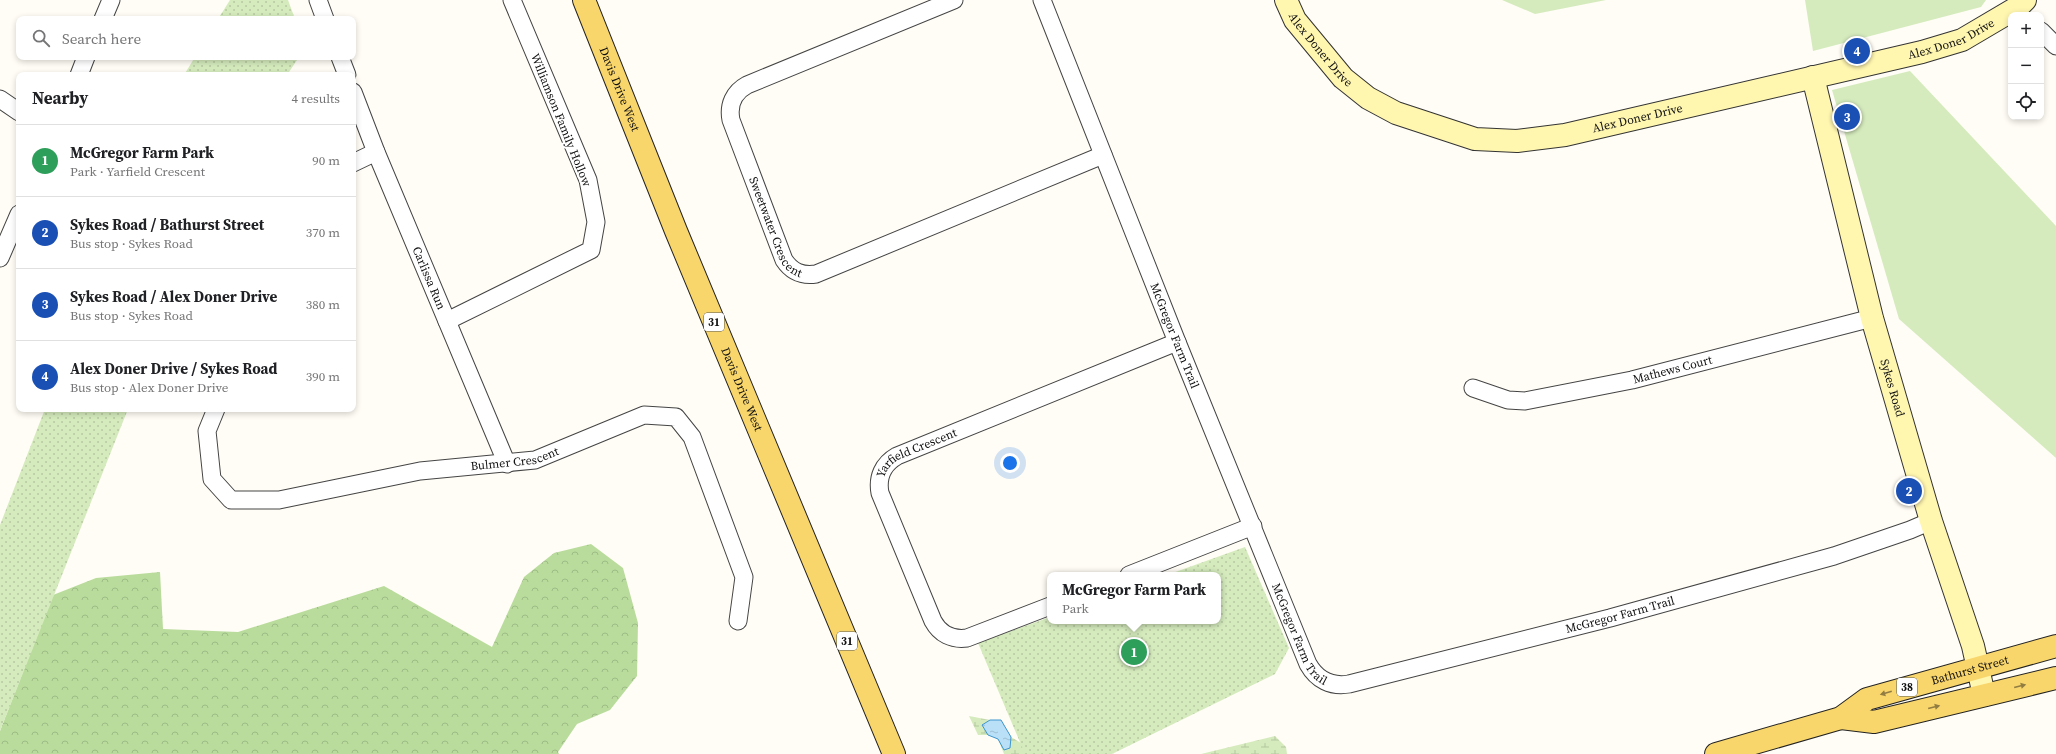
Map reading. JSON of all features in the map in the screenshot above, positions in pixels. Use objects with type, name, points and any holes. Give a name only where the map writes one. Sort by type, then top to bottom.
[{"type":"main road","name":"Davis Drive West","points":[[584,0],[679,239],[894,754]]},
{"type":"main road","name":"Bathurst Street","points":[[1716,754],[1842,718],[1867,699],[2056,646]]},
{"type":"main road","name":"Bathurst Street","points":[[1842,718],[1874,722],[2056,678]]},
{"type":"street","points":[[104,16],[111,0]]},
{"type":"street","points":[[318,0],[324,16]]},
{"type":"street","name":"Williamson Family Hollow","points":[[447,321],[591,250],[596,222],[588,180],[512,0]]},
{"type":"street","name":"Sweetwater Crescent","points":[[954,0],[747,85],[734,97],[730,110],[732,124],[784,260],[790,267],[802,274],[816,274],[1104,155]]},
{"type":"street","name":"McGregor Farm Trail","points":[[1042,0],[1177,342],[1310,667],[1318,677],[1325,682],[1341,685],[1610,618],[1834,556],[1910,530],[1931,521]]},
{"type":"street","name":"Alex Doner Drive","points":[[1286,0],[1295,20],[1343,78],[1368,98],[1396,113],[1475,139],[1517,141],[1565,135],[1922,52],[1962,40],[2023,7]]},
{"type":"street","points":[[2044,34],[2056,46]]},
{"type":"street","points":[[80,72],[85,60]]},
{"type":"street","points":[[341,60],[346,72]]},
{"type":"street","name":"Sykes Road","points":[[1813,77],[1872,318],[1931,521],[1972,646],[1984,695]]},
{"type":"street","points":[[0,99],[16,110]]},
{"type":"street","name":"Carlissa Run","points":[[356,100],[376,152],[507,464]]},
{"type":"street","points":[[356,162],[376,152]]},
{"type":"street","points":[[0,258],[16,221]]},
{"type":"street","name":"Mathews Court","points":[[1473,388],[1508,400],[1525,401],[1632,380],[1872,318]]},
{"type":"street","name":"Yarfield Crescent","points":[[1047,607],[967,638],[953,638],[941,632],[933,621],[880,493],[879,483],[883,469],[889,461],[897,456],[1177,342]]},
{"type":"street","name":"Bulmer Crescent","points":[[215,412],[207,431],[212,479],[231,500],[279,500],[420,472],[535,460],[644,415],[676,417],[692,437],[744,578],[738,621]]},
{"type":"street","points":[[1137,572],[1253,526]]},
{"type":"green space","points":[[230,0],[288,0],[294,16],[220,16]]},
{"type":"green space","points":[[1502,0],[1606,0],[1535,14]]},
{"type":"green space","points":[[1805,0],[1986,0],[1981,7],[1813,51]]},
{"type":"green space","points":[[193,60],[297,60],[289,72],[186,72]]},
{"type":"green space","points":[[1910,71],[2056,226],[2056,458],[1899,319],[1832,90]]},
{"type":"green space","points":[[44,412],[127,412],[0,731],[0,525]]},
{"type":"green space","points":[[591,544],[623,568],[638,623],[637,676],[610,710],[577,724],[558,752],[559,754],[0,754],[0,731],[53,595],[96,578],[160,572],[163,629],[238,632],[384,586],[492,647],[524,577],[554,553]]},
{"type":"green space","points":[[1245,547],[1289,648],[1275,674],[1112,754],[1025,754],[978,643],[1047,618],[1047,624],[1221,624],[1221,572],[1175,572]]},
{"type":"green space","points":[[969,716],[990,720],[1001,720],[1011,737],[1021,743],[1027,754],[1004,754],[998,739],[988,735],[978,735]]},
{"type":"green space","points":[[1275,736],[1286,747],[1287,754],[1201,754]]},
{"type":"water","points":[[990,720],[1001,720],[1011,737],[1010,748],[1004,750],[998,739],[988,735],[982,725]]},
{"type":"place","name":"Alex Doner Drive / Sykes Road","points":[[1857,51]]},
{"type":"place","name":"Sykes Road / Alex Doner Drive","points":[[1847,117]]},
{"type":"place","name":"Sykes Road / Bathurst Street","points":[[1909,491]]},
{"type":"place","name":"McGregor Farm Park","points":[[1134,652]]}]
